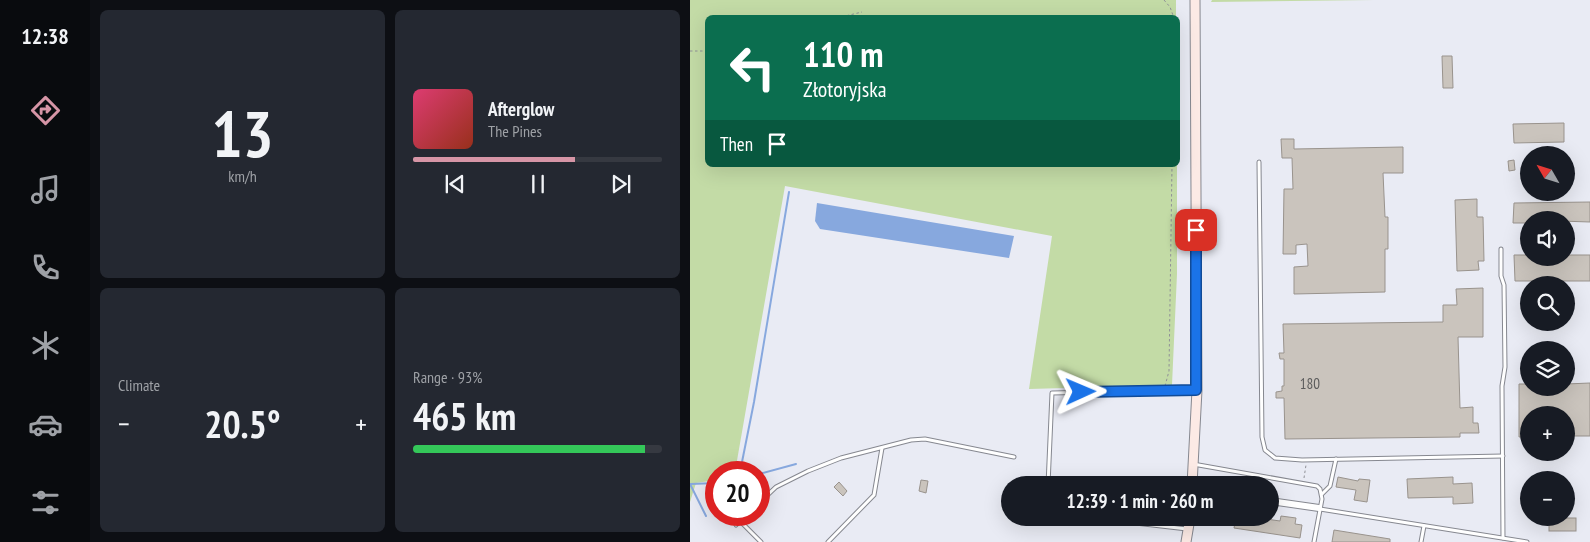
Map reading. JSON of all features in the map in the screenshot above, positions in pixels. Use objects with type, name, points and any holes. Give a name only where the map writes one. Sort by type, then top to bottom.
[{"type":"main road","points":[[1192,476],[1196,390],[1195,0]]},
{"type":"main road","points":[[1186,542],[1189,526]]},
{"type":"street","points":[[1279,502],[1319,508]]},
{"type":"lane","points":[[1259,162],[1262,437],[1265,450],[1275,458],[1302,460],[1503,456]]},
{"type":"lane","points":[[1501,249],[1500,276],[1504,285],[1505,367],[1502,386],[1504,538]]},
{"type":"lane","points":[[1048,476],[1052,393],[1196,390]]},
{"type":"lane","points":[[770,493],[776,487],[808,471],[841,458],[910,440],[925,439],[1014,457]]},
{"type":"lane","points":[[828,542],[874,495],[882,448]]},
{"type":"lane","points":[[1314,542],[1322,494],[1330,486],[1336,459]]},
{"type":"lane","points":[[1192,464],[1317,486],[1322,494]]},
{"type":"lane","points":[[1319,508],[1527,542]]},
{"type":"lane","points":[[745,526],[762,542]]},
{"type":"lane","points":[[1162,526],[1188,529]]},
{"type":"lane","points":[[1421,542],[1424,526]]},
{"type":"path","points":[[1164,0],[1170,7],[1173,15]]},
{"type":"path","points":[[850,15],[862,12]]},
{"type":"path","points":[[690,51],[705,51]]},
{"type":"path","points":[[1166,390],[1165,384],[1169,370],[1172,167]]},
{"type":"path","points":[[1304,480],[1306,464]]},
{"type":"green space","points":[[690,0],[1176,0],[1176,15],[705,15],[705,167],[1177,167],[1177,274],[1172,385],[1029,389],[1052,236],[785,186],[737,461],[705,461],[705,482],[696,483],[690,502]]},
{"type":"green space","points":[[1212,0],[1374,0],[1211,2]]},
{"type":"water","points":[[817,203],[1014,236],[1009,258],[820,229],[815,221]]},
{"type":"building","points":[[1442,56],[1452,56],[1453,88],[1443,88]]},
{"type":"building","points":[[1564,123],[1564,142],[1514,143],[1513,124]]},
{"type":"building","points":[[1281,139],[1294,139],[1294,149],[1403,147],[1403,173],[1383,173],[1385,217],[1388,217],[1388,249],[1385,249],[1385,292],[1294,294],[1294,267],[1308,266],[1307,244],[1296,245],[1296,254],[1283,254],[1284,189],[1293,189],[1292,158],[1282,158]]},
{"type":"building","points":[[1514,160],[1515,170],[1509,171],[1508,161]]},
{"type":"building","points":[[1477,199],[1477,217],[1483,217],[1484,261],[1478,261],[1479,270],[1457,271],[1455,200]]},
{"type":"building","points":[[1590,202],[1590,222],[1575,222],[1575,211],[1520,211],[1520,223],[1513,223],[1514,203]]},
{"type":"building","points":[[1514,255],[1520,255],[1520,266],[1575,266],[1575,255],[1590,255],[1590,281],[1575,281],[1575,276],[1520,276],[1520,281],[1515,281]]},
{"type":"building","points":[[1483,288],[1483,337],[1458,337],[1460,408],[1473,407],[1473,423],[1478,423],[1479,433],[1460,433],[1460,437],[1285,439],[1284,398],[1276,398],[1276,392],[1282,391],[1282,386],[1284,386],[1284,359],[1280,359],[1279,353],[1284,353],[1283,324],[1443,322],[1443,305],[1457,305],[1456,289]]},
{"type":"building","points":[[1590,383],[1590,436],[1575,436],[1575,406],[1520,406],[1519,437],[1519,384],[1520,396],[1575,396],[1575,384]]},
{"type":"building","points":[[1338,477],[1358,481],[1359,479],[1370,480],[1367,502],[1354,500],[1356,490],[1336,487]]},
{"type":"building","points":[[1453,477],[1453,484],[1472,483],[1473,503],[1453,504],[1453,497],[1408,498],[1407,479]]},
{"type":"building","points":[[921,480],[928,481],[926,493],[919,491]]},
{"type":"building","points":[[839,482],[847,491],[843,496],[834,487]]},
{"type":"building","points":[[1281,516],[1296,518],[1295,524],[1302,525],[1300,538],[1234,528],[1234,526],[1279,526]]},
{"type":"building","points":[[1576,518],[1576,531],[1549,531],[1549,526],[1575,526]]},
{"type":"building","points":[[1334,530],[1390,539],[1390,542],[1332,542]]},
{"type":"waterway","points":[[742,461],[754,402],[789,192]]},
{"type":"waterway","points":[[770,471],[796,464]]},
{"type":"waterway","points":[[691,484],[705,483]]},
{"type":"waterway","points":[[690,484],[705,514]]},
{"type":"route","points":[[1081,392],[1196,390],[1196,230]]}]
